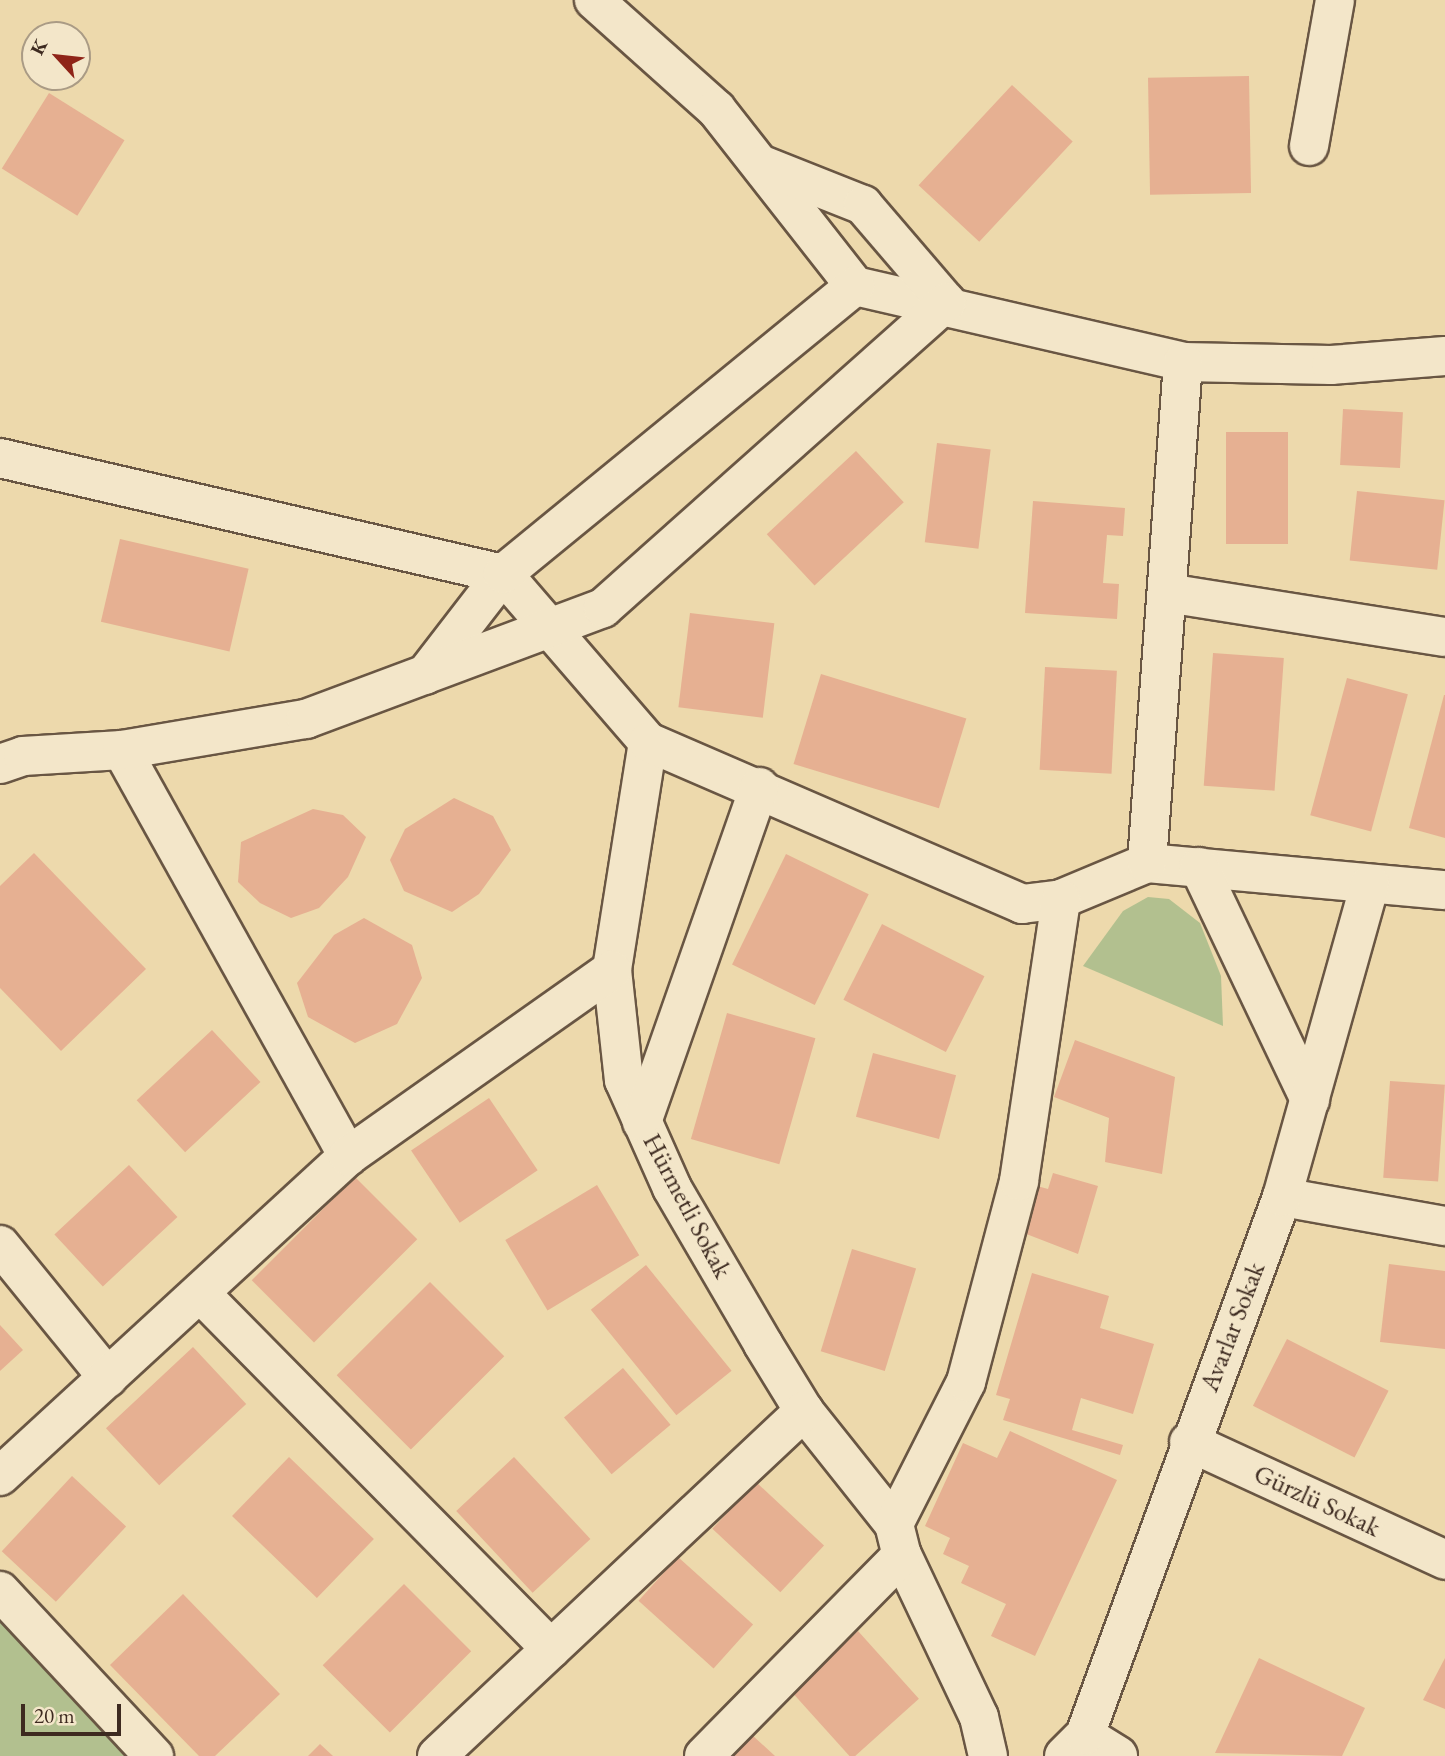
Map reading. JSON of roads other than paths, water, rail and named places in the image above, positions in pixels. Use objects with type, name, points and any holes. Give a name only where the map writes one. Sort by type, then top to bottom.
[{"type":"street","points":[[594,0],[716,109],[762,164],[855,286],[946,302],[1184,362],[1331,365],[1445,356]]},
{"type":"street","points":[[1309,146],[1335,0]]},
{"type":"street","points":[[762,164],[863,205],[946,302]]},
{"type":"street","points":[[425,675],[503,574],[855,286]]},
{"type":"street","points":[[0,764],[23,756],[122,750],[306,719],[603,608],[946,302]]},
{"type":"street","points":[[1147,863],[1184,362]]},
{"type":"street","points":[[0,457],[503,574],[648,742],[759,787],[1022,904],[1061,899],[1147,863],[1445,890]]},
{"type":"street","points":[[1167,593],[1445,637]]},
{"type":"street","name":"Hürmetli Sokak","points":[[648,742],[611,970],[624,1080],[672,1188],[804,1411],[898,1540],[979,1717],[988,1756]]},
{"type":"street","points":[[122,750],[348,1156]]},
{"type":"street","points":[[642,1122],[759,787]]},
{"type":"street","points":[[1199,867],[1310,1100]]},
{"type":"street","name":"Avarlar Sokak","points":[[1075,1745],[1282,1197],[1370,884]]},
{"type":"street","points":[[704,1756],[898,1540],[969,1369],[1019,1181],[1061,899]]},
{"type":"street","points":[[0,1476],[202,1295],[348,1156],[611,970]]},
{"type":"street","points":[[1282,1197],[1445,1226]]},
{"type":"street","points":[[0,1245],[108,1378]]},
{"type":"street","points":[[202,1295],[551,1649]]},
{"type":"street","points":[[437,1756],[804,1411]]},
{"type":"street","name":"Gürzlü Sokak","points":[[1189,1442],[1445,1560]]},
{"type":"street","points":[[0,1591],[154,1756]]},
{"type":"street","points":[[1075,1745],[1118,1756]]}]
